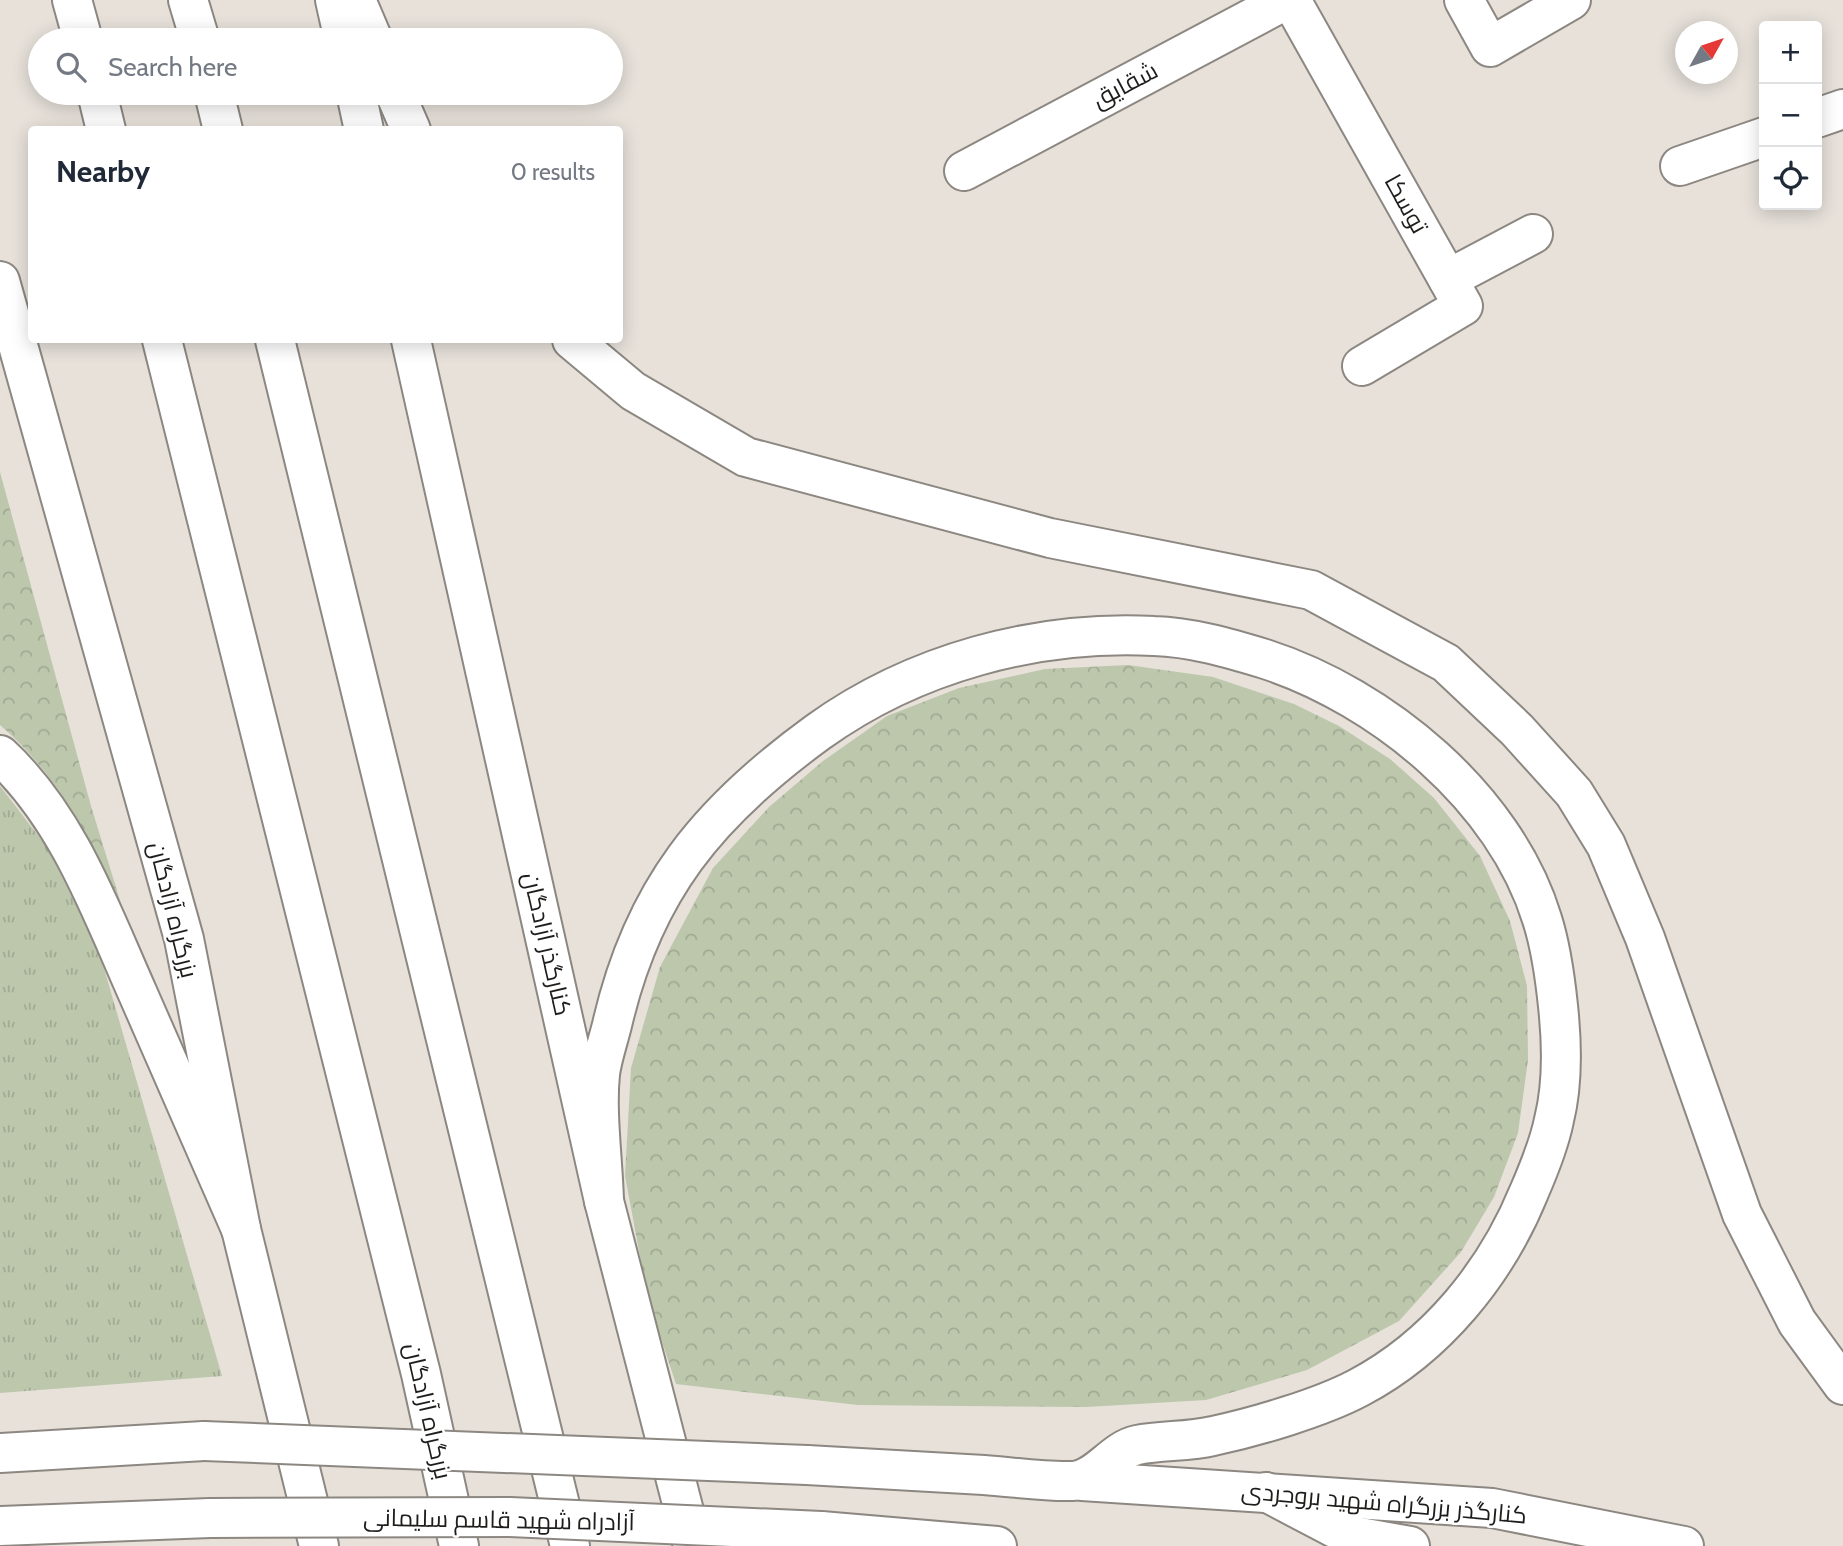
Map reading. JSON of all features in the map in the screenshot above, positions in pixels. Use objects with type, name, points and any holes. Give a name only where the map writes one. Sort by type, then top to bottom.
[{"type":"main road","points":[[72,0],[80,28]]},
{"type":"main road","points":[[188,0],[196,28]]},
{"type":"main road","points":[[206,0],[207,28]]},
{"type":"main road","points":[[335,0],[341,28]]},
{"type":"main road","points":[[356,0],[368,28]]},
{"type":"main road","name":"شقایق","points":[[964,170],[1288,0]]},
{"type":"main road","name":"توسکا","points":[[1288,0],[1463,306],[1362,366]]},
{"type":"main road","points":[[1464,0],[1490,47],[1571,0]]},
{"type":"main road","points":[[100,105],[105,126]]},
{"type":"main road","points":[[217,105],[222,126]]},
{"type":"main road","points":[[359,105],[363,126]]},
{"type":"main road","points":[[400,105],[409,126]]},
{"type":"main road","points":[[1822,116],[1843,109]]},
{"type":"main road","points":[[1680,166],[1759,139]]},
{"type":"main road","points":[[1448,279],[1534,234]]},
{"type":"main road","name":"بزرگراه آزادگان","points":[[0,281],[184,939],[242,1229],[319,1546]]},
{"type":"main road","name":"بزرگراه آزادگان","points":[[164,343],[421,1374],[459,1546]]},
{"type":"main road","points":[[276,343],[570,1546]]},
{"type":"main road","name":"کنارگذر آزادگان","points":[[412,343],[604,1201],[693,1546]]},
{"type":"main road","points":[[576,343],[633,391],[746,457],[1050,538],[1311,590],[1446,663],[1517,730],[1574,793],[1606,845],[1645,938],[1741,1214],[1797,1322],[1843,1385]]},
{"type":"main road","points":[[604,1201],[600,1075],[623,975],[650,912],[685,856],[736,797],[843,715],[917,676],[998,650],[1084,639],[1155,636],[1224,646],[1308,673],[1368,706],[1417,745],[1470,794],[1513,854],[1541,916],[1555,977],[1562,1044],[1556,1117],[1540,1165],[1513,1233],[1479,1281],[1436,1332],[1398,1364],[1352,1391],[1211,1437],[1130,1446],[1082,1481]]},
{"type":"main road","points":[[0,755],[18,771],[62,833],[90,888],[242,1229]]},
{"type":"main road","name":"کنارگذر بزرگراه شهید بروجردی","points":[[0,1453],[204,1441],[807,1465],[1492,1508],[1684,1546]]},
{"type":"main road","points":[[1266,1492],[1348,1535],[1410,1546]]},
{"type":"main road","name":"آزادراه شهید قاسم سلیمانی","points":[[0,1526],[210,1518],[509,1517],[821,1531],[997,1546]]},
{"type":"green space","points":[[0,472],[91,806],[130,933],[93,848],[62,795],[23,747],[0,725]]},
{"type":"green space","points":[[1128,665],[1213,677],[1294,704],[1339,726],[1390,759],[1434,798],[1480,856],[1510,921],[1527,986],[1528,1060],[1518,1133],[1494,1197],[1461,1252],[1399,1321],[1307,1370],[1206,1400],[1086,1407],[858,1405],[676,1384],[648,1299],[625,1176],[631,1068],[660,967],[713,868],[769,807],[823,761],[887,716],[959,688],[1045,669]]},
{"type":"green space","points":[[0,786],[47,847],[99,951],[222,1376],[0,1393]]}]
